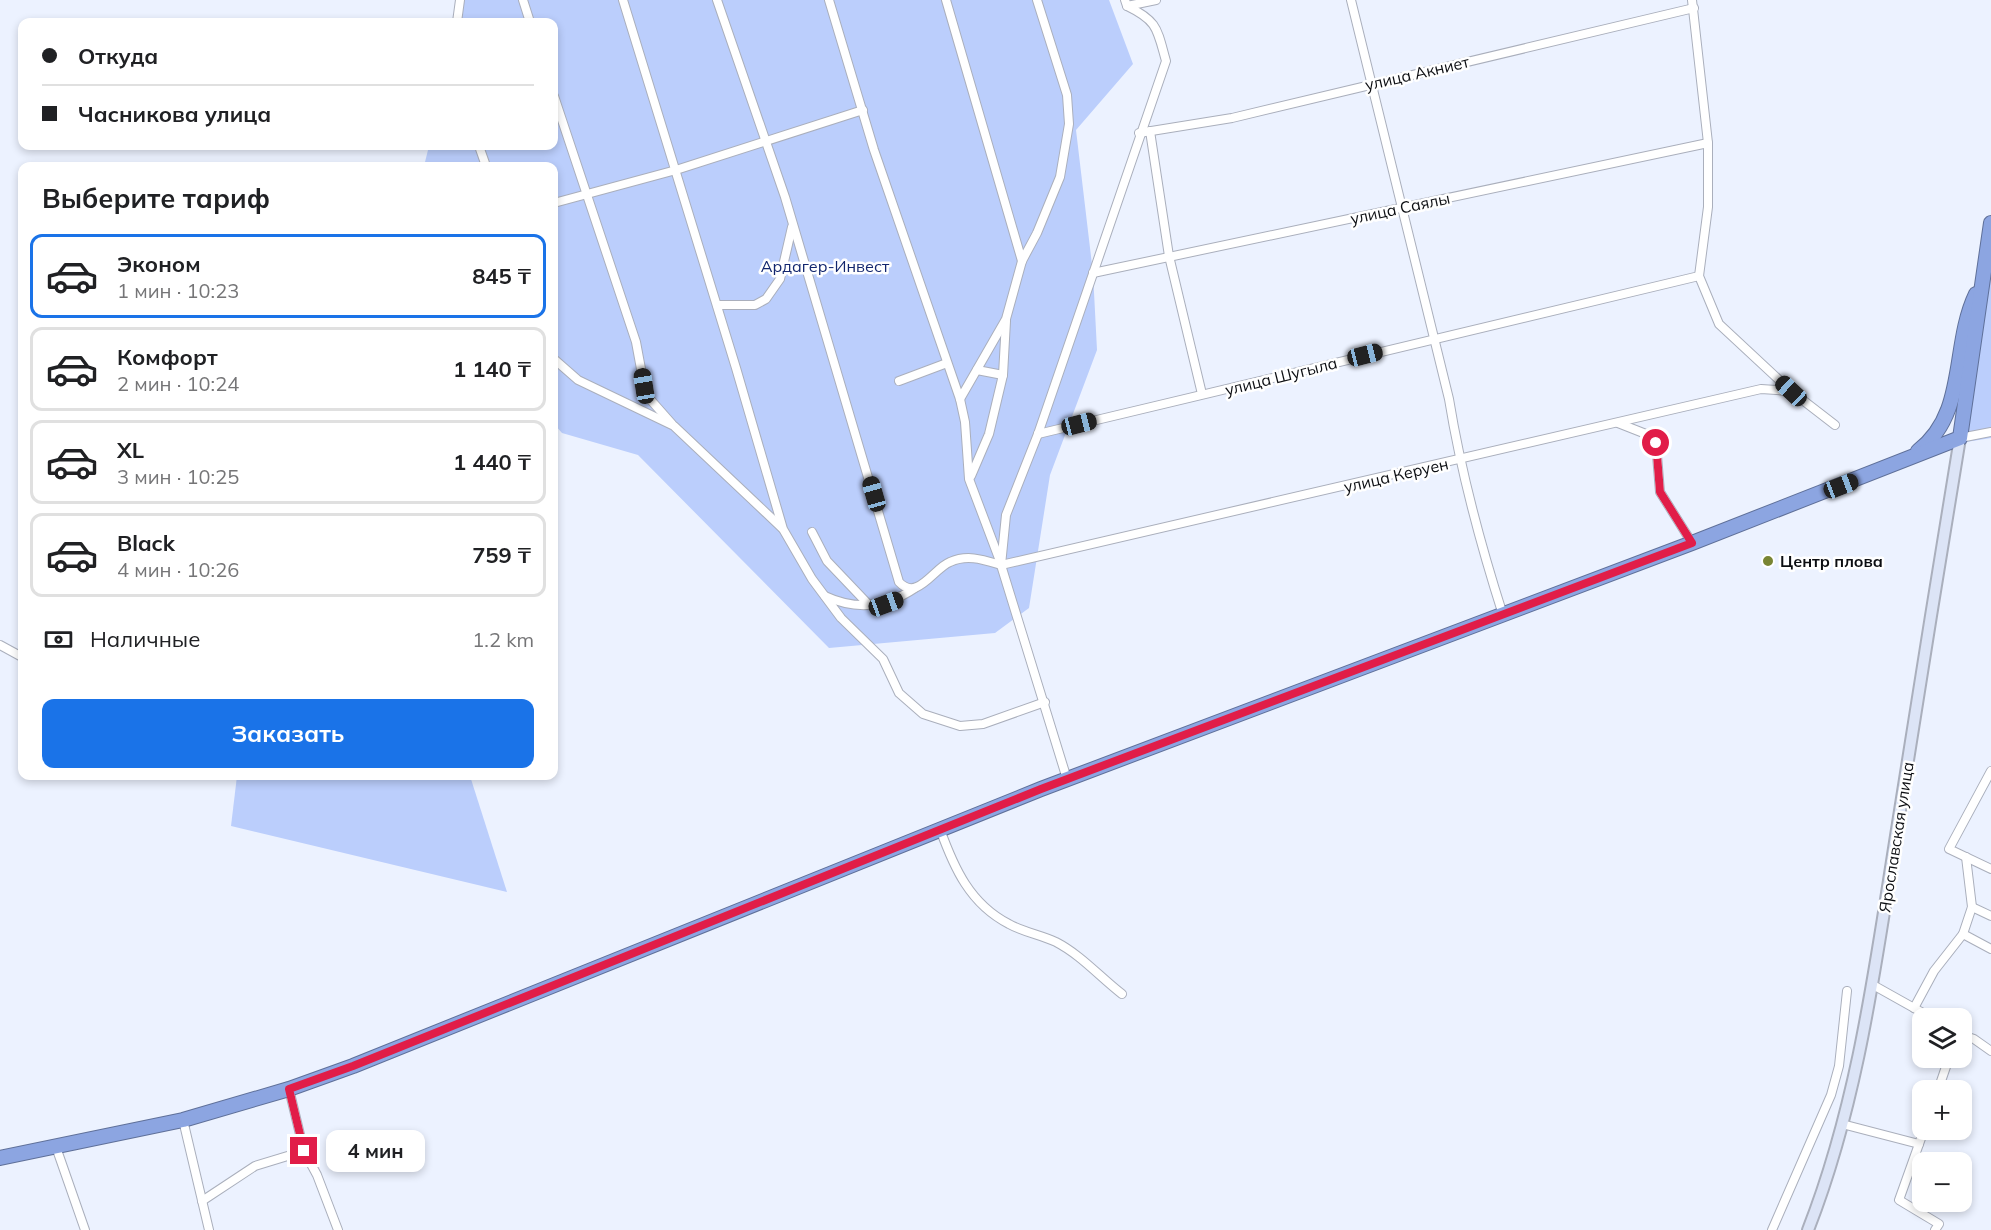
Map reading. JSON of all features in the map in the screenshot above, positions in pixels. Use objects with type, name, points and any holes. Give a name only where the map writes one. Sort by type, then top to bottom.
[{"type":"highway","points":[[0,1158],[183,1120],[289,1089],[353,1066],[1067,779],[1692,543],[1904,462],[1960,438],[1991,223]]},
{"type":"highway","points":[[1904,462],[1929,443],[1943,426],[1951,403],[1967,313],[1983,281]]},
{"type":"main road","name":"Ярославская улица","points":[[1808,1230],[1823,1191],[1842,1124],[1873,986],[1960,438]]},
{"type":"street","points":[[458,18],[460,0]]},
{"type":"street","points":[[523,0],[529,18]]},
{"type":"street","points":[[622,0],[676,170],[783,529],[824,596],[841,618],[883,659],[899,693],[923,714],[960,726],[983,724],[1045,702]]},
{"type":"street","points":[[717,0],[793,225],[899,582],[903,587],[916,588]]},
{"type":"street","points":[[829,0],[898,222],[960,399],[965,422],[969,479],[1001,565],[1067,779]]},
{"type":"street","points":[[946,0],[1022,261]]},
{"type":"street","points":[[969,479],[989,434],[1003,375],[1006,319],[1022,261],[1037,233],[1059,177],[1069,124],[1067,95],[1037,0]]},
{"type":"street","points":[[1126,3],[1156,0]]},
{"type":"street","points":[[1351,0],[1435,339],[1449,399],[1459,460],[1479,542],[1503,615]]},
{"type":"street","points":[[1001,565],[1006,515],[1038,434],[1139,133],[1166,61],[1156,26],[1145,15],[1126,3]]},
{"type":"street","points":[[1693,4],[1708,143],[1708,207],[1699,276],[1719,324],[1791,391],[1835,425]]},
{"type":"street","name":"улица Акниет","points":[[1139,133],[1232,117],[1693,4]]},
{"type":"street","points":[[558,109],[636,342],[644,386],[649,398],[672,424],[783,529]]},
{"type":"street","points":[[558,203],[676,170],[863,110]]},
{"type":"street","points":[[1150,131],[1169,256],[1202,394]]},
{"type":"street","name":"улица Саялы","points":[[1093,273],[1708,143]]},
{"type":"street","points":[[717,305],[755,305],[766,299],[780,279],[793,225]]},
{"type":"street","name":"улица Шугыла","points":[[1038,434],[1699,276]]},
{"type":"street","points":[[960,399],[1006,319]]},
{"type":"street","points":[[558,362],[578,380],[672,424]]},
{"type":"street","points":[[898,381],[948,363]]},
{"type":"street","points":[[977,370],[1003,375]]},
{"type":"street","name":"улица Керуен","points":[[1001,565],[1761,389],[1791,391]]},
{"type":"street","points":[[1617,423],[1651,436],[1656,443],[1660,492],[1692,543]]},
{"type":"street","points":[[1960,438],[1991,432]]},
{"type":"street","points":[[812,532],[827,561],[868,604]]},
{"type":"street","points":[[824,596],[849,605],[891,602],[916,588],[950,562],[976,557],[1001,565]]},
{"type":"street","points":[[0,645],[18,655]]},
{"type":"street","points":[[1991,771],[1949,849],[1991,869]]},
{"type":"street","points":[[940,829],[955,869],[973,896],[1009,925],[1057,943],[1079,956],[1122,994]]},
{"type":"street","points":[[1873,986],[1914,1008],[1934,970],[1963,934],[1972,907],[1966,857]]},
{"type":"street","points":[[1972,907],[1991,916]]},
{"type":"street","points":[[1963,934],[1991,949]]},
{"type":"street","points":[[1772,1230],[1831,1095],[1839,1066],[1847,991]]},
{"type":"street","points":[[1972,1038],[1991,1051]]},
{"type":"street","points":[[289,1089],[304,1151],[317,1175],[338,1230]]},
{"type":"street","points":[[183,1120],[209,1230]]},
{"type":"street","points":[[1842,1124],[1919,1144]]},
{"type":"street","points":[[1920,1140],[1899,1200],[1939,1224],[1935,1230]]},
{"type":"street","points":[[56,1147],[85,1230]]},
{"type":"street","points":[[202,1201],[255,1166],[304,1151]]},
{"type":"green space","name":"Ардагер-Инвест","points":[[462,0],[1109,0],[1133,64],[1076,130],[1093,273],[1097,350],[1050,475],[1029,608],[995,633],[829,648],[638,455],[562,433],[558,428],[558,162],[425,162],[428,150],[558,150],[558,18],[458,18]]},
{"type":"green space","points":[[1991,272],[1991,438],[1966,442]]},
{"type":"green space","points":[[237,780],[471,780],[507,892],[231,826]]},
{"type":"place","name":"Центр плова","points":[[1768,561]]},
{"type":"route","points":[[304,1151],[289,1089],[353,1066],[1041,789],[1692,543],[1660,492],[1656,443]]}]
